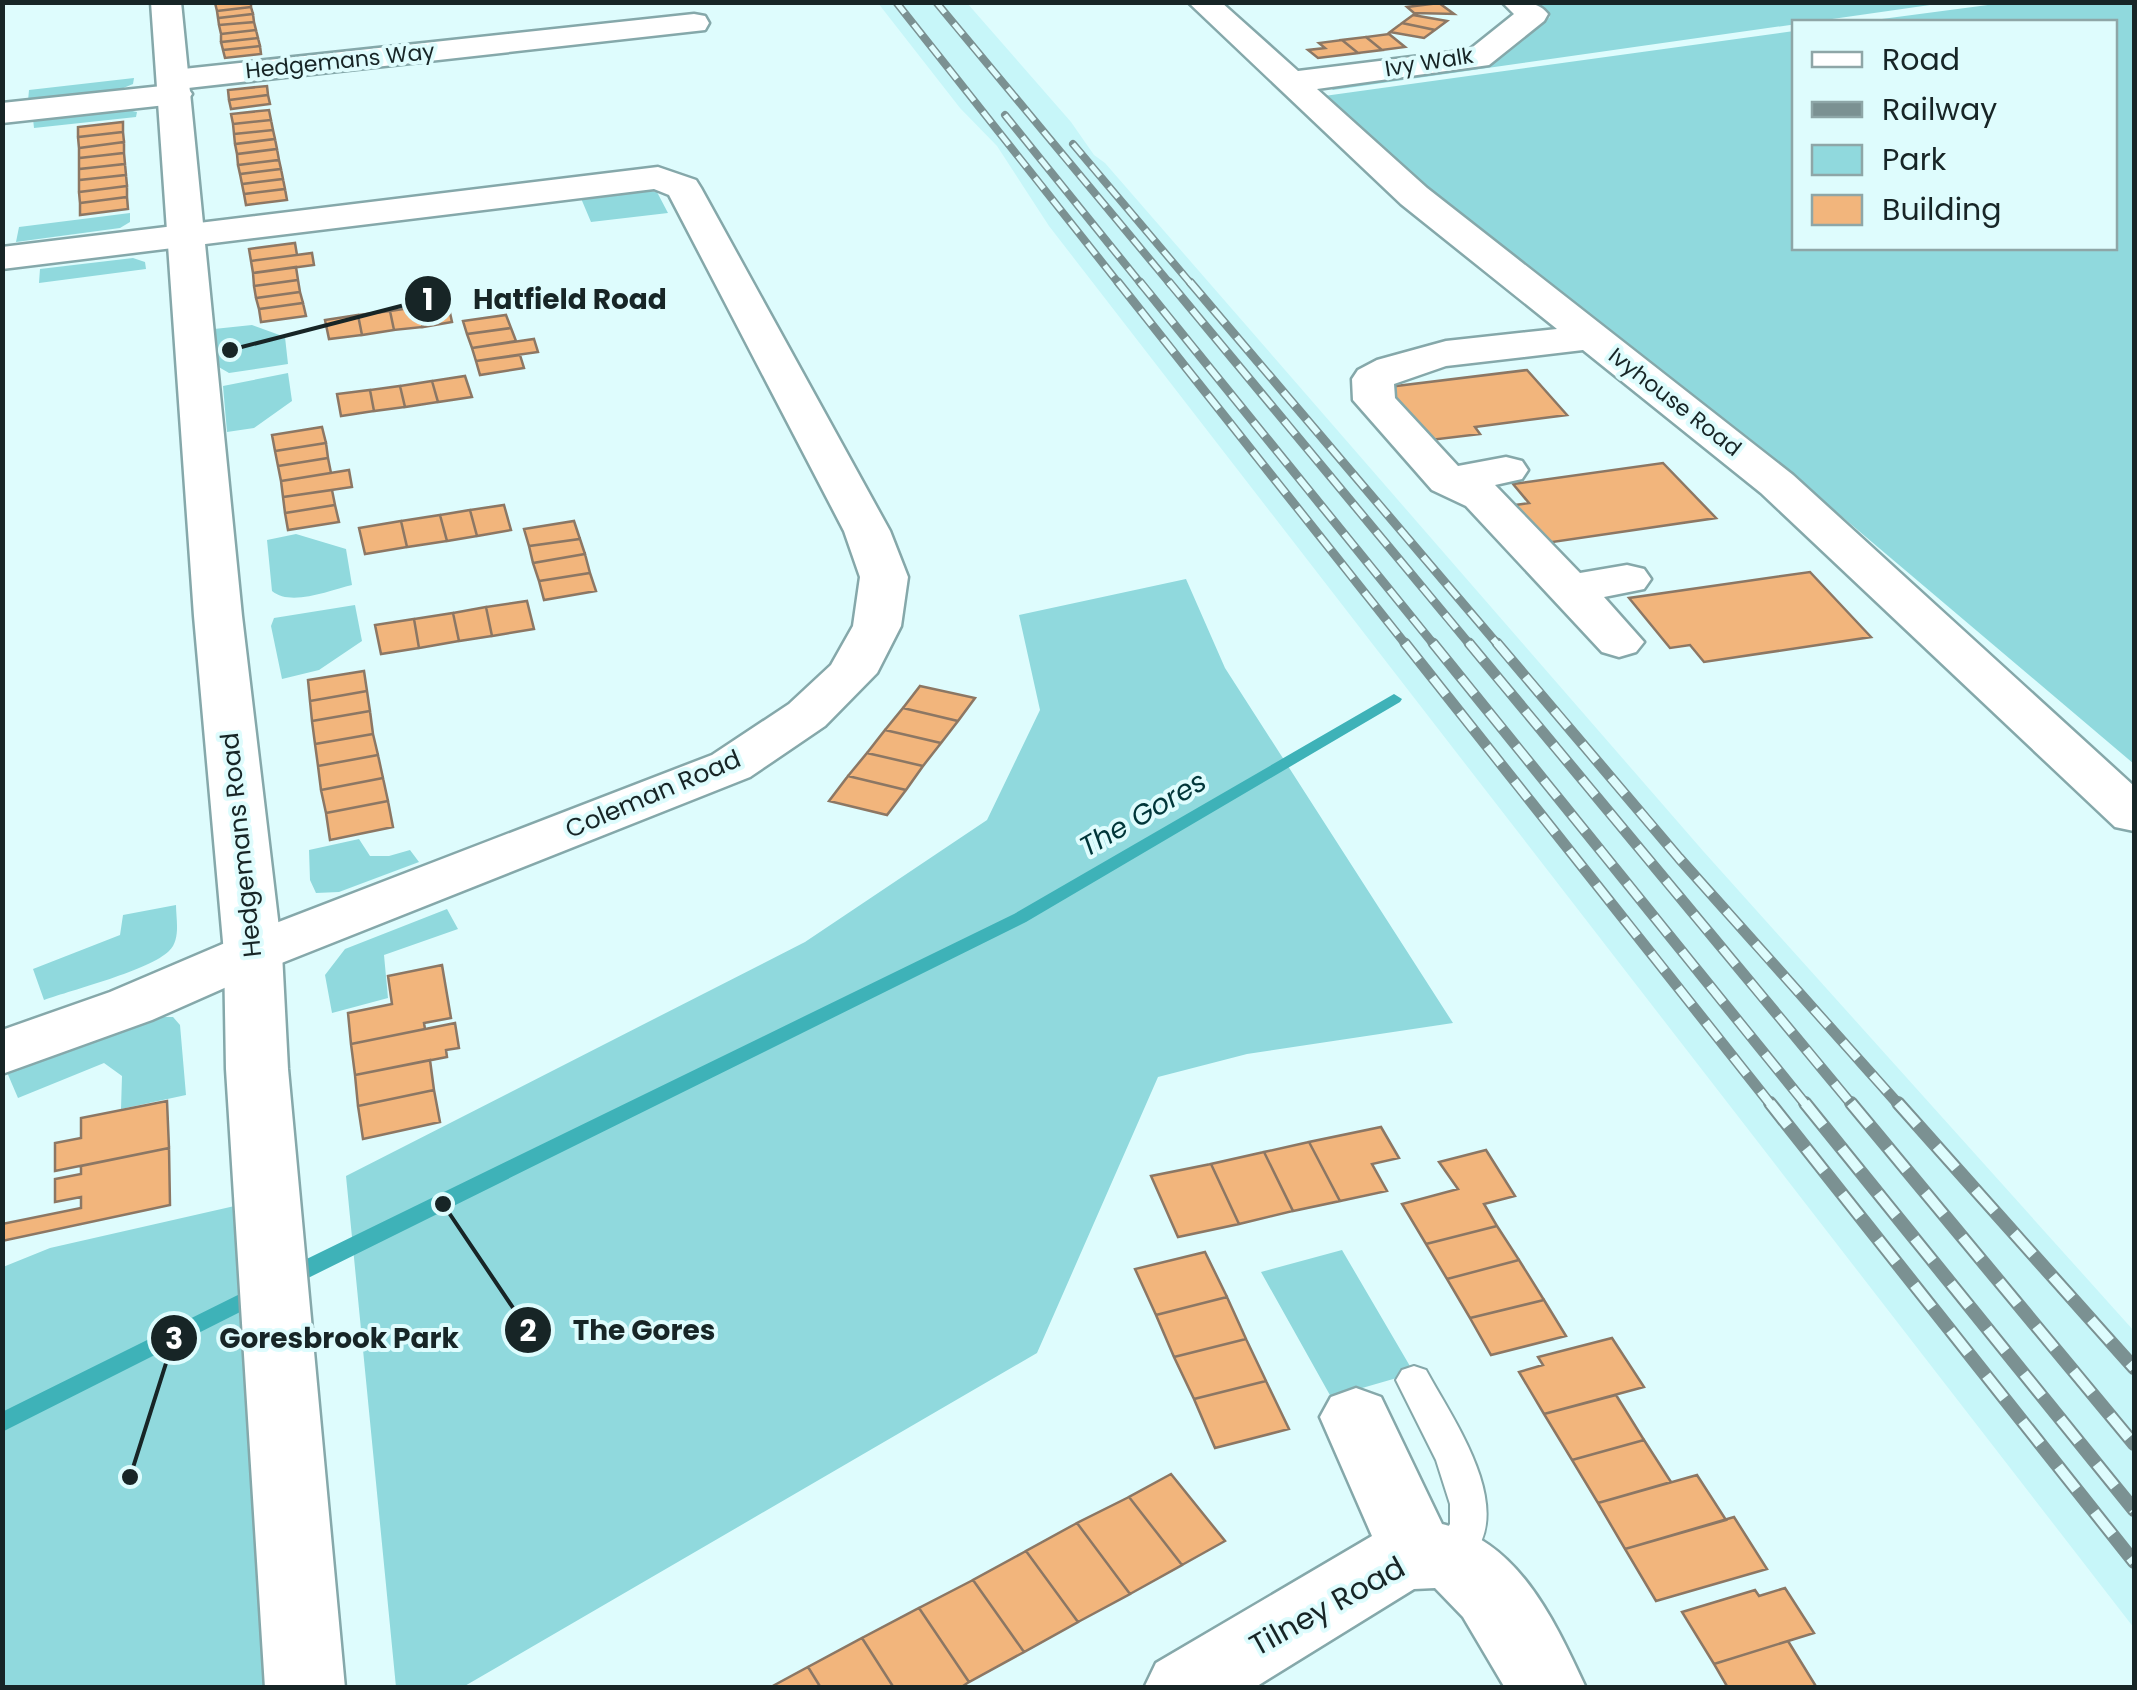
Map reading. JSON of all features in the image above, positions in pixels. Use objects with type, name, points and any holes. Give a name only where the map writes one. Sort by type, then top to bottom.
[{"type":"street","name":"Hedgemans Road","points":[[166,2],[218,616],[253,953],[257,1069],[305,1688]]},
{"type":"street","name":"Ivyhouse Road","points":[[1204,2],[1414,196],[1777,484],[2134,815]]},
{"type":"street","name":"Ivy Walk","points":[[1292,82],[1478,58],[1533,14],[1517,2]]},
{"type":"street","name":"Hedgemans Way","points":[[2,112],[175,87],[501,29],[694,23]]},
{"type":"street","name":"Coleman Road","points":[[2,1053],[131,1006],[253,953],[731,766],[807,715],[852,673],[877,626],[884,577],[867,531],[682,188],[670,181],[639,179],[187,234]]},
{"type":"street","points":[[2,258],[187,234]]},
{"type":"street","points":[[1594,337],[1419,359],[1388,367],[1373,379],[1374,400],[1448,480],[1482,496],[1619,642]]},
{"type":"street","points":[[1448,480],[1506,470]]},
{"type":"street","points":[[1570,589],[1626,579]]},
{"type":"street","name":"Tilney Road","points":[[1385,1399],[1433,1556]]},
{"type":"street","name":"Tilney Road","points":[[1184,1688],[1399,1560],[1433,1556],[1462,1564],[1505,1611],[1546,1688]]},
{"type":"shaded area","points":[[878,3],[967,3],[1071,122],[1094,155],[1105,163],[1704,852],[2134,1331],[2134,1628],[1049,226],[997,146],[960,108]]},
{"type":"green space","points":[[1538,3],[1944,3],[1825,20],[1792,20],[1792,25],[1333,90],[1328,85],[1495,61],[1550,17]]},
{"type":"green space","points":[[2003,3],[2134,3],[2134,764],[1755,443],[1429,194],[1317,97],[1792,31],[1792,250],[2117,250],[2117,20],[1874,20]]},
{"type":"green space","points":[[134,78],[133,84],[121,89],[28,101],[29,90]]},
{"type":"green space","points":[[123,109],[137,112],[136,117],[34,128],[33,119]]},
{"type":"green space","points":[[639,189],[657,192],[668,213],[591,222],[580,196]]},
{"type":"green space","points":[[130,213],[130,222],[120,228],[16,242],[19,227]]},
{"type":"green space","points":[[133,258],[145,262],[146,269],[39,283],[40,269]]},
{"type":"green space","points":[[252,325],[285,337],[288,364],[229,373],[217,366],[214,329]]},
{"type":"green space","points":[[288,373],[292,401],[254,428],[227,432],[223,386]]},
{"type":"green space","points":[[296,534],[346,549],[352,585],[289,598],[272,591],[267,540]]},
{"type":"green space","points":[[1186,579],[1225,668],[1453,1023],[1247,1054],[1158,1077],[1037,1353],[463,1687],[396,1687],[346,1176],[805,942],[987,820],[1040,710],[1019,615]]},
{"type":"green space","points":[[355,605],[362,641],[319,670],[282,679],[271,626],[274,618]]},
{"type":"green space","points":[[359,839],[370,856],[410,850],[419,862],[339,892],[316,893],[310,880],[309,850]]},
{"type":"green space","points":[[176,905],[177,929],[169,951],[128,972],[44,1000],[33,969],[120,935],[123,915]]},
{"type":"green space","points":[[447,909],[458,929],[384,955],[388,998],[332,1013],[325,975],[345,949]]},
{"type":"green space","points":[[158,1017],[173,1017],[180,1025],[186,1095],[121,1109],[122,1076],[104,1063],[18,1098],[6,1070]]},
{"type":"green space","points":[[239,1205],[273,1687],[3,1688],[3,1267],[50,1248]]},
{"type":"green space","points":[[1342,1250],[1414,1373],[1331,1397],[1261,1272]]},
{"type":"building","points":[[251,2],[251,7],[217,11],[215,3]]},
{"type":"building","points":[[1439,3],[1454,14],[1414,13],[1407,7]]},
{"type":"building","points":[[251,7],[253,14],[218,18],[217,11]]},
{"type":"building","points":[[253,14],[254,22],[219,25],[218,18]]},
{"type":"building","points":[[1413,15],[1447,21],[1435,30],[1402,23]]},
{"type":"building","points":[[254,22],[256,30],[221,34],[219,25]]},
{"type":"building","points":[[1402,23],[1435,30],[1424,38],[1390,32]]},
{"type":"building","points":[[256,30],[258,38],[221,42],[221,34]]},
{"type":"building","points":[[1389,34],[1405,47],[1382,50],[1366,37]]},
{"type":"building","points":[[1366,37],[1382,50],[1358,53],[1342,40]]},
{"type":"building","points":[[258,38],[260,46],[223,50],[221,42]]},
{"type":"building","points":[[1342,40],[1358,53],[1318,58],[1308,50],[1325,48],[1319,43]]},
{"type":"building","points":[[260,46],[261,54],[225,58],[223,50]]},
{"type":"building","points":[[267,86],[268,95],[229,100],[228,90]]},
{"type":"building","points":[[268,95],[270,104],[231,109],[229,100]]},
{"type":"building","points":[[269,110],[271,120],[233,124],[231,114]]},
{"type":"building","points":[[271,120],[273,130],[234,134],[233,124]]},
{"type":"building","points":[[123,122],[123,132],[78,137],[78,127]]},
{"type":"building","points":[[273,130],[275,139],[235,144],[234,134]]},
{"type":"building","points":[[123,132],[124,142],[79,148],[78,137]]},
{"type":"building","points":[[275,139],[277,149],[237,154],[235,144]]},
{"type":"building","points":[[124,142],[124,153],[79,158],[79,148]]},
{"type":"building","points":[[277,149],[279,160],[238,165],[237,154]]},
{"type":"building","points":[[124,153],[125,164],[79,169],[79,158]]},
{"type":"building","points":[[279,160],[281,169],[240,174],[238,165]]},
{"type":"building","points":[[125,164],[126,175],[79,180],[79,169]]},
{"type":"building","points":[[281,169],[283,179],[242,184],[240,174]]},
{"type":"building","points":[[126,175],[127,186],[79,192],[79,180]]},
{"type":"building","points":[[283,179],[285,189],[244,194],[242,184]]},
{"type":"building","points":[[127,186],[127,197],[80,203],[79,192]]},
{"type":"building","points":[[285,189],[287,200],[246,205],[244,194]]},
{"type":"building","points":[[127,197],[128,209],[80,215],[80,203]]},
{"type":"building","points":[[295,243],[297,255],[251,261],[249,249]]},
{"type":"building","points":[[312,253],[314,265],[253,273],[251,261]]},
{"type":"building","points":[[296,267],[298,280],[254,286],[253,273]]},
{"type":"building","points":[[298,280],[300,292],[256,298],[254,286]]},
{"type":"building","points":[[300,292],[303,303],[259,309],[256,298]]},
{"type":"building","points":[[431,298],[443,299],[448,304],[452,322],[423,327],[417,307]]},
{"type":"building","points":[[303,303],[306,316],[261,322],[259,309]]},
{"type":"building","points":[[417,307],[423,327],[394,330],[390,311]]},
{"type":"building","points":[[390,311],[394,330],[362,335],[358,315]]},
{"type":"building","points":[[358,315],[362,335],[329,339],[325,320]]},
{"type":"building","points":[[506,315],[511,328],[467,334],[463,321]]},
{"type":"building","points":[[511,328],[516,341],[472,348],[467,334]]},
{"type":"building","points":[[534,339],[538,352],[476,361],[472,348]]},
{"type":"building","points":[[520,355],[524,368],[480,375],[476,361]]},
{"type":"building","points":[[1527,370],[1567,415],[1475,427],[1480,434],[1422,441],[1380,388]]},
{"type":"building","points":[[465,376],[472,397],[438,402],[432,381]]},
{"type":"building","points":[[432,381],[438,402],[405,407],[400,386]]},
{"type":"building","points":[[400,386],[405,407],[374,411],[370,390]]},
{"type":"building","points":[[370,390],[374,411],[341,416],[337,394]]},
{"type":"building","points":[[322,427],[326,443],[275,451],[272,435]]},
{"type":"building","points":[[326,443],[328,458],[278,466],[275,451]]},
{"type":"building","points":[[328,458],[331,473],[281,481],[278,466]]},
{"type":"building","points":[[1663,463],[1716,518],[1539,544],[1508,506],[1529,503],[1513,484]]},
{"type":"building","points":[[349,470],[352,487],[283,497],[281,481]]},
{"type":"building","points":[[332,490],[335,505],[285,513],[283,497]]},
{"type":"building","points":[[335,505],[339,522],[288,530],[285,513]]},
{"type":"building","points":[[504,505],[511,530],[477,536],[470,510]]},
{"type":"building","points":[[470,510],[477,536],[447,541],[440,515]]},
{"type":"building","points":[[440,515],[447,541],[407,547],[401,521]]},
{"type":"building","points":[[401,521],[407,547],[365,554],[359,528]]},
{"type":"building","points":[[574,521],[580,539],[529,546],[524,529]]},
{"type":"building","points":[[580,539],[585,554],[533,563],[529,546]]},
{"type":"building","points":[[585,554],[590,573],[539,581],[533,563]]},
{"type":"building","points":[[1810,572],[1871,637],[1704,662],[1690,645],[1670,648],[1629,598]]},
{"type":"building","points":[[590,573],[596,591],[544,600],[539,581]]},
{"type":"building","points":[[527,601],[534,629],[492,636],[486,607]]},
{"type":"building","points":[[486,607],[492,636],[459,641],[453,613]]},
{"type":"building","points":[[453,613],[459,641],[419,648],[414,619]]},
{"type":"building","points":[[414,619],[419,648],[381,654],[375,625]]},
{"type":"building","points":[[364,671],[367,691],[310,701],[308,680]]},
{"type":"building","points":[[920,686],[975,698],[958,721],[903,708]]},
{"type":"building","points":[[367,691],[370,711],[312,721],[310,701]]},
{"type":"building","points":[[903,708],[958,721],[941,743],[885,730]]},
{"type":"building","points":[[370,711],[373,734],[315,744],[312,721]]},
{"type":"building","points":[[885,730],[941,743],[923,766],[867,753]]},
{"type":"building","points":[[373,734],[378,755],[318,766],[315,744]]},
{"type":"building","points":[[867,753],[923,766],[906,790],[848,776]]},
{"type":"building","points":[[378,755],[383,778],[321,790],[318,766]]},
{"type":"building","points":[[848,776],[906,790],[887,815],[829,801]]},
{"type":"building","points":[[383,778],[388,801],[326,813],[321,790]]},
{"type":"building","points":[[388,801],[393,827],[330,840],[326,813]]},
{"type":"building","points":[[442,965],[451,1018],[424,1023],[425,1029],[351,1044],[348,1013],[392,1004],[388,976]]},
{"type":"building","points":[[455,1023],[459,1048],[446,1050],[447,1057],[355,1075],[351,1044]]},
{"type":"building","points":[[430,1060],[434,1090],[358,1106],[355,1075]]},
{"type":"building","points":[[434,1090],[440,1122],[363,1139],[358,1106]]},
{"type":"building","points":[[167,1101],[169,1148],[55,1171],[55,1143],[81,1138],[81,1118]]},
{"type":"building","points":[[1381,1127],[1399,1158],[1372,1164],[1387,1191],[1340,1201],[1309,1142]]},
{"type":"building","points":[[1309,1142],[1340,1201],[1293,1211],[1264,1152]]},
{"type":"building","points":[[169,1148],[170,1205],[2,1241],[2,1224],[81,1208],[81,1197],[55,1202],[55,1179],[81,1174],[81,1166]]},
{"type":"building","points":[[1486,1150],[1515,1196],[1484,1204],[1497,1226],[1426,1244],[1402,1204],[1458,1189],[1439,1162]]},
{"type":"building","points":[[1264,1152],[1293,1211],[1239,1224],[1211,1164]]},
{"type":"building","points":[[1211,1164],[1239,1224],[1178,1237],[1151,1176]]},
{"type":"building","points":[[1497,1226],[1519,1260],[1447,1279],[1426,1244]]},
{"type":"building","points":[[1205,1252],[1227,1297],[1156,1315],[1135,1269]]},
{"type":"building","points":[[1519,1260],[1544,1300],[1470,1318],[1447,1279]]},
{"type":"building","points":[[1227,1297],[1246,1339],[1174,1357],[1156,1315]]},
{"type":"building","points":[[1544,1300],[1566,1336],[1491,1355],[1470,1318]]},
{"type":"building","points":[[1612,1338],[1644,1387],[1544,1414],[1519,1372],[1543,1365],[1538,1357]]},
{"type":"building","points":[[1246,1339],[1266,1381],[1194,1399],[1174,1357]]},
{"type":"building","points":[[1266,1381],[1289,1429],[1215,1448],[1194,1399]]},
{"type":"building","points":[[1616,1395],[1644,1440],[1572,1460],[1544,1414]]},
{"type":"building","points":[[1644,1440],[1671,1482],[1598,1503],[1572,1460]]},
{"type":"building","points":[[1171,1474],[1225,1541],[1182,1565],[1129,1497]]},
{"type":"building","points":[[1697,1475],[1726,1520],[1625,1549],[1598,1503]]},
{"type":"building","points":[[1129,1497],[1182,1565],[1130,1594],[1077,1523]]},
{"type":"building","points":[[1734,1517],[1767,1569],[1656,1601],[1625,1549]]},
{"type":"building","points":[[1077,1523],[1130,1594],[1078,1622],[1026,1551]]},
{"type":"building","points":[[1026,1551],[1078,1622],[1024,1652],[973,1580]]},
{"type":"building","points":[[973,1580],[1024,1652],[969,1682],[919,1608]]},
{"type":"building","points":[[1785,1588],[1814,1633],[1714,1664],[1682,1612],[1755,1590],[1759,1596]]},
{"type":"building","points":[[919,1608],[969,1682],[960,1688],[894,1688],[862,1638]]},
{"type":"building","points":[[862,1638],[894,1688],[821,1688],[808,1667]]},
{"type":"building","points":[[1788,1641],[1817,1688],[1728,1688],[1714,1664]]},
{"type":"building","points":[[808,1667],[821,1688],[769,1688]]},
{"type":"waterway","name":"The Gores","points":[[288,1278],[1020,918],[1394,699]]},
{"type":"waterway","name":"The Gores","points":[[2,1423],[260,1292]]},
{"type":"railway","points":[[896,2],[1120,285]]},
{"type":"railway","points":[[936,2],[1171,285]]},
{"type":"railway","points":[[1005,115],[1142,285]]},
{"type":"railway","points":[[1073,144],[1192,285]]},
{"type":"railway","points":[[1118,282],[1407,646]]},
{"type":"railway","points":[[1140,282],[1435,646]]},
{"type":"railway","points":[[1169,282],[1471,646]]},
{"type":"railway","points":[[1190,282],[1499,646]]},
{"type":"railway","points":[[1405,643],[1772,1106]]},
{"type":"railway","points":[[1433,643],[1807,1106]]},
{"type":"railway","points":[[1469,643],[1853,1106]]},
{"type":"railway","points":[[1497,643],[1679,858],[1900,1106]]},
{"type":"railway","points":[[1770,1103],[2134,1562]]},
{"type":"railway","points":[[1805,1103],[2134,1510]]},
{"type":"railway","points":[[1851,1103],[2134,1444]]},
{"type":"railway","points":[[1898,1103],[2134,1368]]},
{"type":"place","name":"Hatfield Road","points":[[230,350]]},
{"type":"place","name":"The Gores","points":[[443,1204]]},
{"type":"place","name":"Goresbrook Park","points":[[130,1477]]}]
